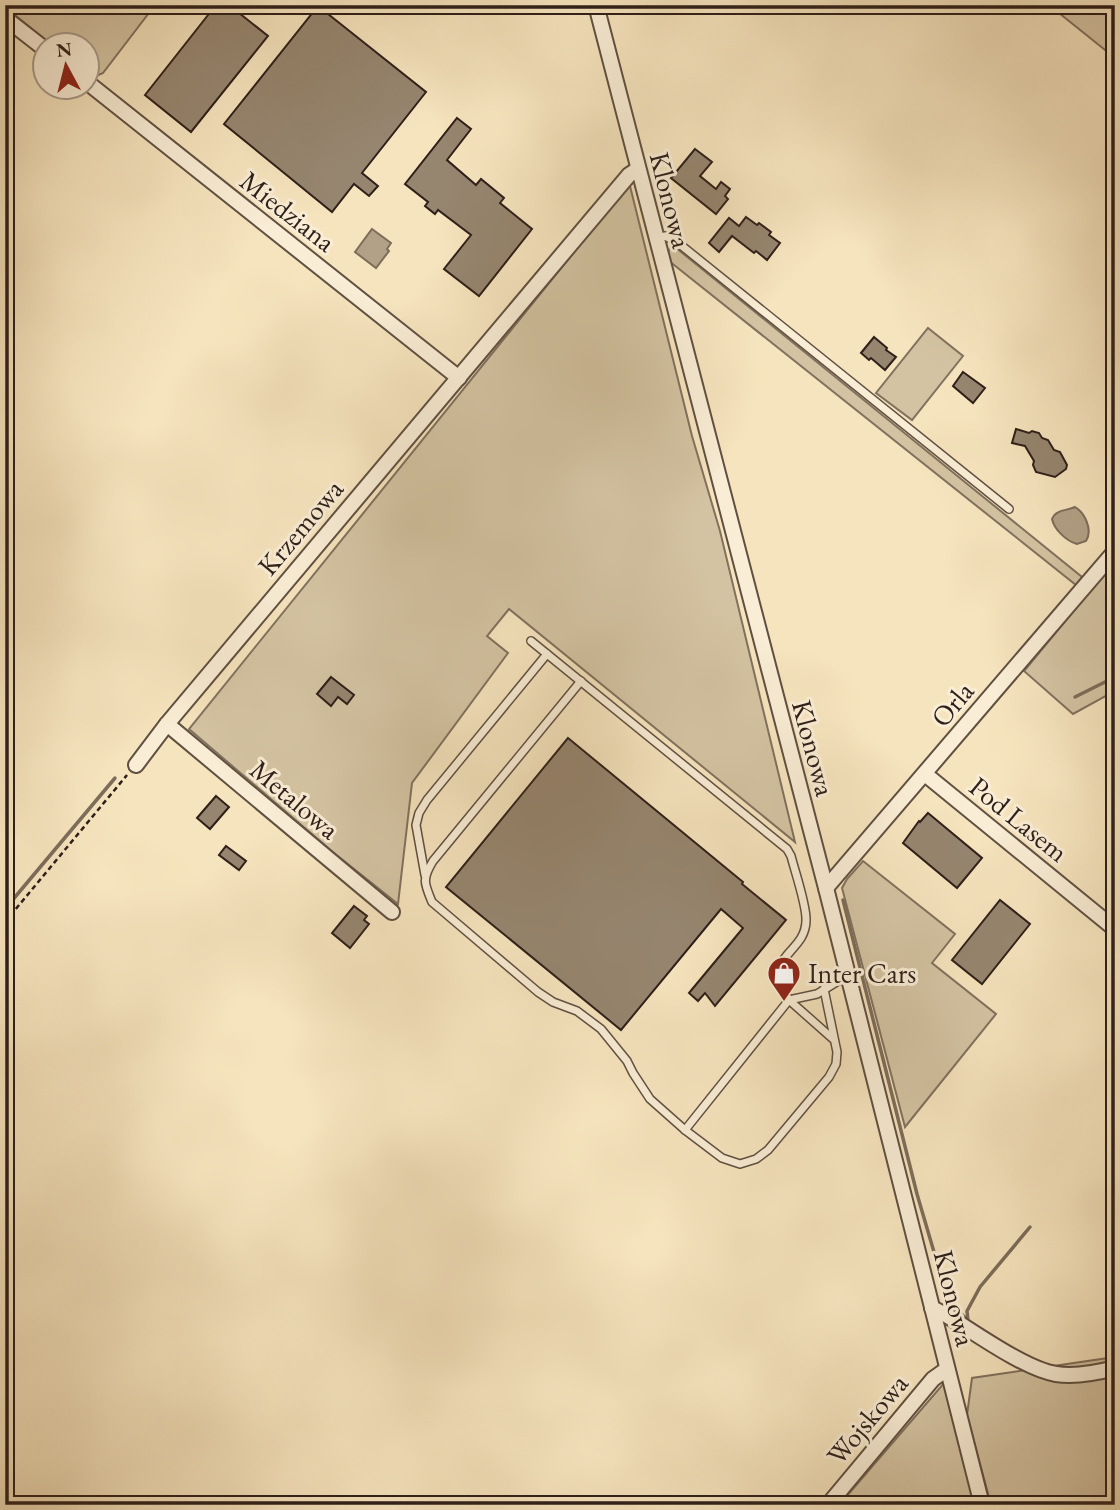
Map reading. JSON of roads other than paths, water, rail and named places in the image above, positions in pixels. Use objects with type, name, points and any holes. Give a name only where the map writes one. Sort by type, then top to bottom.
[{"type":"street","name":"Klonowa","points":[[596,5],[826,888],[982,1505]]},
{"type":"street","points":[[5,18],[32,39]]},
{"type":"street","name":"Miedziana","points":[[102,94],[458,378]]},
{"type":"street","name":"Krzemowa","points":[[136,765],[167,724],[458,378],[629,175],[638,169]]},
{"type":"street","name":"Orla","points":[[826,888],[1115,551]]},
{"type":"street","name":"Metalowa","points":[[167,724],[392,912]]},
{"type":"street","name":"Pod Lasem","points":[[925,774],[1115,929]]},
{"type":"street","points":[[932,1308],[1007,1352],[1054,1374],[1083,1374],[1115,1368]]},
{"type":"street","name":"Wojskowa","points":[[828,1505],[933,1379],[947,1369]]},
{"type":"lane","points":[[655,238],[665,236],[677,242],[1009,509]]},
{"type":"lane","points":[[531,641],[787,849],[791,856],[806,922],[800,937],[781,964],[781,984],[789,1000],[833,1038]]},
{"type":"lane","points":[[547,654],[419,813],[416,825],[425,886],[432,902],[538,992],[553,1002],[577,1011],[601,1029],[627,1060],[650,1099],[722,1158],[740,1164],[756,1159],[768,1150],[829,1077],[836,1064],[837,1052],[824,989]]},
{"type":"lane","points":[[425,875],[433,861],[581,681]]},
{"type":"lane","points":[[685,1130],[789,1000],[817,994],[848,975]]},
{"type":"waterway","points":[[1075,697],[1115,677]]},
{"type":"waterway","points":[[5,909],[115,778]]},
{"type":"waterway","points":[[843,900],[917,1194],[946,1293],[951,1303],[968,1321],[967,1311],[980,1287],[1030,1227]]},
{"type":"place","name":"Inter Cars","points":[[784,1003]]}]
